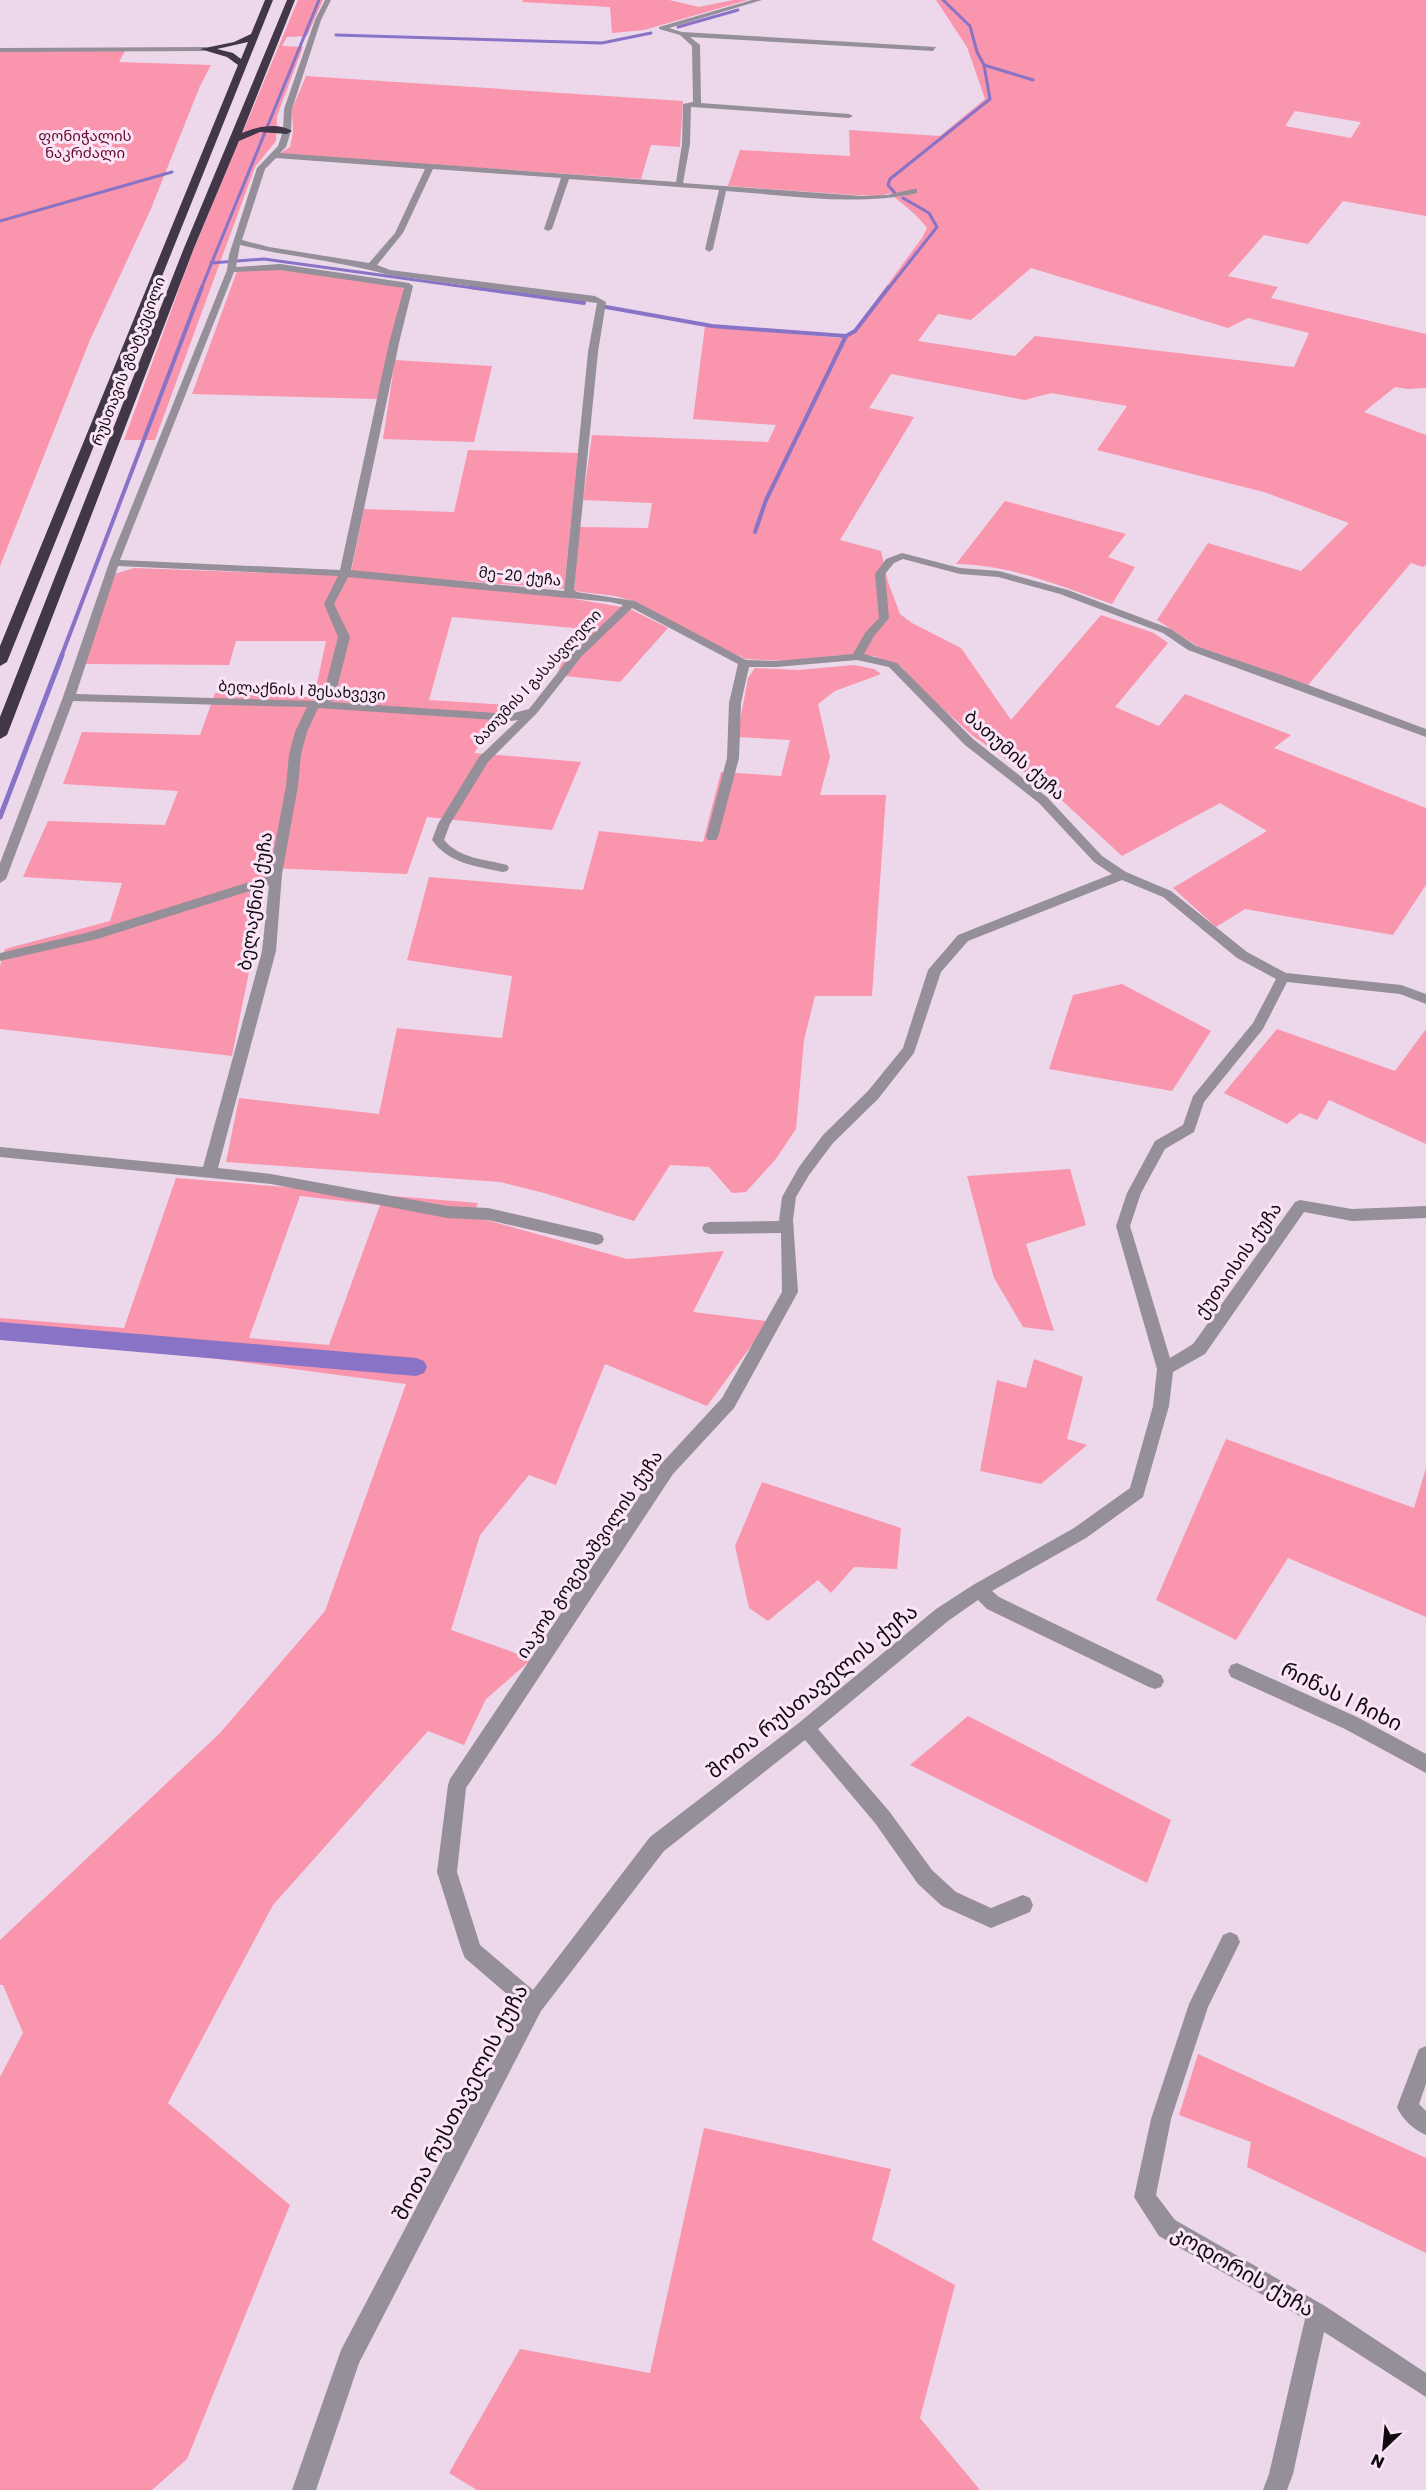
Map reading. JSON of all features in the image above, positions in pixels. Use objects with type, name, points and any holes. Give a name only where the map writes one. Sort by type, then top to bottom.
[{"type":"highway","name":"რუსთავის გზატკეცილი","points":[[0,662],[269,0]]},
{"type":"highway","name":"რუსთავის გზატკეცილი","points":[[0,735],[189,248],[236,140],[291,0]]},
{"type":"highway","points":[[204,49],[236,44],[254,36]]},
{"type":"highway","points":[[204,49],[230,55],[243,64]]},
{"type":"highway","points":[[244,119],[259,129],[282,130]]},
{"type":"highway","points":[[236,140],[259,129]]},
{"type":"street","points":[[0,879],[69,696],[114,563],[231,267],[261,168],[282,147],[282,130],[288,109],[318,20],[328,0]]},
{"type":"street","points":[[759,0],[661,28],[682,34],[933,49]]},
{"type":"street","points":[[682,34],[696,45],[697,105]]},
{"type":"street","points":[[0,50],[204,49]]},
{"type":"street","points":[[679,185],[686,144],[687,104],[849,116]]},
{"type":"street","points":[[272,155],[862,198],[887,197],[914,191]]},
{"type":"street","points":[[372,265],[389,251],[406,222],[429,168]]},
{"type":"street","points":[[548,229],[566,176]]},
{"type":"street","points":[[709,249],[723,188]]},
{"type":"street","points":[[237,242],[268,249],[340,258],[372,265],[389,272],[595,298],[602,302],[593,352],[569,591],[575,597]]},
{"type":"street","points":[[231,267],[280,267],[409,286],[394,344],[345,573]]},
{"type":"street","points":[[857,657],[869,635],[884,618],[880,574],[890,561],[902,556],[960,571],[999,574],[1064,592],[1167,631],[1192,648],[1280,678],[1426,733]]},
{"type":"street","name":"მე-20 ქუჩა","points":[[114,563],[345,573],[631,603],[744,663],[776,664],[857,657],[893,665],[902,676]]},
{"type":"street","name":"ბელაქნის ქუჩა","points":[[208,1173],[269,951],[275,879],[292,786],[295,754],[301,732],[331,688],[344,637],[329,604],[345,573]]},
{"type":"street","name":"ბათუმის I გასასვლელი","points":[[503,867],[454,857],[443,848],[438,840],[444,824],[483,760],[548,693],[563,670],[631,603]]},
{"type":"street","points":[[712,837],[733,758],[735,703],[744,663]]},
{"type":"street","name":"ბათუმის ქუჩა","points":[[902,676],[969,742],[1043,800],[1098,859],[1122,875],[1167,894],[1242,955],[1283,977],[1401,990],[1426,999]]},
{"type":"street","name":"ბელაქნის I შესახვევი","points":[[69,696],[155,701],[318,705],[511,718],[532,711]]},
{"type":"street","name":"იაკობ გოგებაშვილის ქუჩა","points":[[534,2004],[472,1951],[447,1872],[457,1785],[667,1470],[728,1403],[790,1292],[786,1220],[789,1197],[804,1171],[828,1139],[873,1095],[909,1050],[935,970],[963,938],[1122,875]]},
{"type":"street","points":[[0,957],[92,936],[275,879]]},
{"type":"street","name":"შოთა რუსთაველის ქუჩა","points":[[304,2490],[349,2358],[534,2004],[657,1844],[806,1728],[942,1615],[979,1590],[1080,1533],[1137,1492],[1161,1406],[1165,1369],[1124,1226],[1134,1193],[1160,1144],[1190,1128],[1198,1101],[1258,1026],[1283,977]]},
{"type":"street","points":[[0,1152],[271,1179],[447,1212],[488,1214],[597,1239]]},
{"type":"street","name":"ქუთაისის ქუჩა","points":[[1165,1369],[1199,1349],[1300,1206],[1352,1215],[1426,1212]]},
{"type":"street","points":[[710,1228],[788,1227]]},
{"type":"street","points":[[979,1590],[993,1603],[1155,1681]]},
{"type":"street","name":"რიწას I ჩიხი","points":[[1236,1671],[1352,1723],[1426,1764]]},
{"type":"street","points":[[806,1728],[850,1778],[925,1877],[949,1899],[991,1918],[1023,1905]]},
{"type":"street","name":"კოდორის ქუჩა","points":[[1230,1942],[1199,2004],[1161,2120],[1145,2197],[1167,2228],[1317,2314],[1426,2386]]},
{"type":"street","points":[[1426,2056],[1407,2107],[1426,2125]]},
{"type":"street","points":[[1275,2490],[1281,2474],[1317,2314]]},
{"type":"green space","points":[[298,0],[323,0],[307,36],[287,37],[282,46],[303,47],[277,116],[276,141],[255,167],[155,440],[124,440],[191,256]]},
{"type":"green space","points":[[523,0],[669,0],[699,7],[733,0],[748,0],[644,30],[612,33],[610,7],[522,2]]},
{"type":"green space","points":[[936,0],[1426,0],[1426,216],[1343,201],[1308,244],[1264,235],[1228,276],[1278,287],[1271,298],[1426,334],[1426,388],[1395,387],[1364,412],[1426,435],[1426,565],[1423,567],[1411,563],[1308,685],[1199,647],[1157,620],[1208,543],[1301,571],[1349,523],[1264,492],[1097,450],[1127,406],[1051,393],[1025,400],[891,374],[869,408],[914,417],[840,540],[881,551],[888,582],[900,614],[912,623],[961,648],[1011,720],[1101,615],[1154,633],[1168,643],[1115,707],[1159,726],[1185,694],[1291,735],[1274,748],[1426,808],[1426,885],[1393,935],[1245,909],[1216,927],[1173,888],[1267,831],[1220,803],[1122,856],[1054,793],[973,736],[911,680],[902,667],[874,656],[840,655],[785,661],[746,659],[714,645],[637,602],[615,596],[574,591],[579,527],[648,528],[652,503],[583,500],[592,435],[768,442],[776,425],[693,419],[705,326],[839,338],[854,330],[927,228],[914,213],[890,193],[881,196],[855,195],[728,186],[740,150],[850,156],[849,130],[940,136],[985,99],[967,47]],"holes":[[[1295,111],[1360,122],[1361,122],[1351,138],[1285,126]],[[1031,268],[1228,328],[1248,318],[1309,333],[1294,367],[1035,336],[1015,356],[918,341],[938,314],[971,320]]]},
{"type":"green space","name":"ფონიჭალის ნაკრძალი","points":[[0,51],[125,51],[119,62],[211,65],[200,86],[150,211],[90,340],[0,566]]},
{"type":"green space","points":[[306,76],[683,101],[680,147],[651,145],[641,179],[279,154],[290,147],[293,132],[292,109]]},
{"type":"green space","points":[[273,269],[396,285],[406,290],[378,399],[192,394],[237,271]]},
{"type":"green space","points":[[395,360],[492,366],[474,442],[383,439]]},
{"type":"green space","points":[[468,450],[578,453],[564,589],[351,572],[364,509],[454,512]]},
{"type":"green space","points":[[1005,501],[1126,534],[1108,557],[1135,567],[1112,604],[1016,572],[956,564]]},
{"type":"green space","points":[[134,568],[352,576],[551,595],[628,608],[668,628],[620,682],[557,675],[574,628],[452,617],[429,700],[508,705],[474,753],[581,762],[552,830],[427,817],[407,874],[270,868],[232,1056],[0,1029],[0,966],[5,949],[110,921],[122,883],[23,877],[48,821],[165,825],[178,791],[63,784],[82,732],[200,735],[215,693],[314,697],[326,641],[236,641],[229,665],[85,664],[115,574]]},
{"type":"green space","points":[[854,665],[874,669],[881,674],[835,691],[818,704],[830,757],[820,795],[886,795],[872,996],[815,996],[804,1040],[796,1129],[775,1160],[746,1192],[732,1193],[709,1167],[670,1165],[634,1221],[500,1182],[226,1162],[239,1098],[379,1114],[397,1028],[502,1038],[512,976],[407,960],[429,877],[583,890],[599,831],[703,842],[721,772],[781,776],[790,740],[737,737],[748,678],[755,668],[798,670]]},
{"type":"green space","points":[[1122,984],[1211,1031],[1172,1091],[1049,1069],[1073,995]]},
{"type":"green space","points":[[1277,1029],[1395,1071],[1426,1029],[1426,1144],[1329,1100],[1317,1120],[1300,1113],[1287,1124],[1224,1093]]},
{"type":"green space","points":[[1070,1169],[1086,1225],[1026,1244],[1054,1331],[1023,1327],[994,1278],[967,1176]]},
{"type":"green space","points":[[176,1178],[478,1203],[472,1216],[627,1259],[724,1251],[693,1312],[766,1321],[754,1342],[707,1406],[605,1364],[556,1485],[529,1475],[480,1535],[451,1630],[532,1659],[486,1699],[464,1745],[428,1731],[273,1905],[168,2103],[290,2205],[187,2459],[152,2490],[0,2490],[0,2077],[23,2033],[3,1985],[0,1985],[0,1940],[220,1733],[325,1611],[406,1384],[0,1330],[0,1318],[124,1328]],"holes":[[[300,1196],[380,1205],[329,1345],[249,1338]]]},
{"type":"green space","points":[[1034,1359],[1083,1377],[1067,1439],[1087,1445],[1041,1484],[980,1471],[997,1380],[1026,1388]]},
{"type":"green space","points":[[1226,1439],[1414,1508],[1426,1468],[1426,1617],[1288,1558],[1236,1640],[1156,1600]]},
{"type":"green space","points":[[762,1482],[901,1528],[897,1569],[854,1567],[831,1593],[818,1580],[768,1621],[749,1608],[735,1546]]},
{"type":"green space","points":[[968,1716],[1171,1820],[1147,1883],[910,1765]]},
{"type":"green space","points":[[1198,2054],[1426,2158],[1426,2253],[1247,2167],[1251,2142],[1179,2115]]},
{"type":"green space","points":[[704,2128],[891,2169],[872,2240],[955,2285],[920,2418],[980,2490],[477,2490],[449,2473],[520,2349],[650,2373]]},
{"type":"waterway","points":[[212,263],[319,0]]},
{"type":"waterway","points":[[943,0],[970,26],[977,52],[984,65]]},
{"type":"waterway","points":[[678,27],[738,10]]},
{"type":"waterway","points":[[336,35],[602,43],[651,33]]},
{"type":"waterway","points":[[895,193],[888,185],[890,179],[990,99],[984,65]]},
{"type":"waterway","points":[[984,65],[1033,80]]},
{"type":"waterway","points":[[0,221],[172,172]]},
{"type":"waterway","points":[[888,289],[937,227],[929,213],[903,198]]},
{"type":"waterway","points":[[212,263],[264,259],[481,289]]},
{"type":"waterway","points":[[201,289],[212,263]]},
{"type":"waterway","points":[[61,657],[202,287]]},
{"type":"waterway","points":[[470,287],[584,303]]},
{"type":"waterway","points":[[846,336],[855,331],[889,287]]},
{"type":"waterway","points":[[606,307],[712,326],[846,336]]},
{"type":"waterway","points":[[755,532],[766,500],[846,336]]},
{"type":"waterway","points":[[0,817],[62,655]]},
{"type":"waterway","points":[[0,1331],[416,1367]]}]
